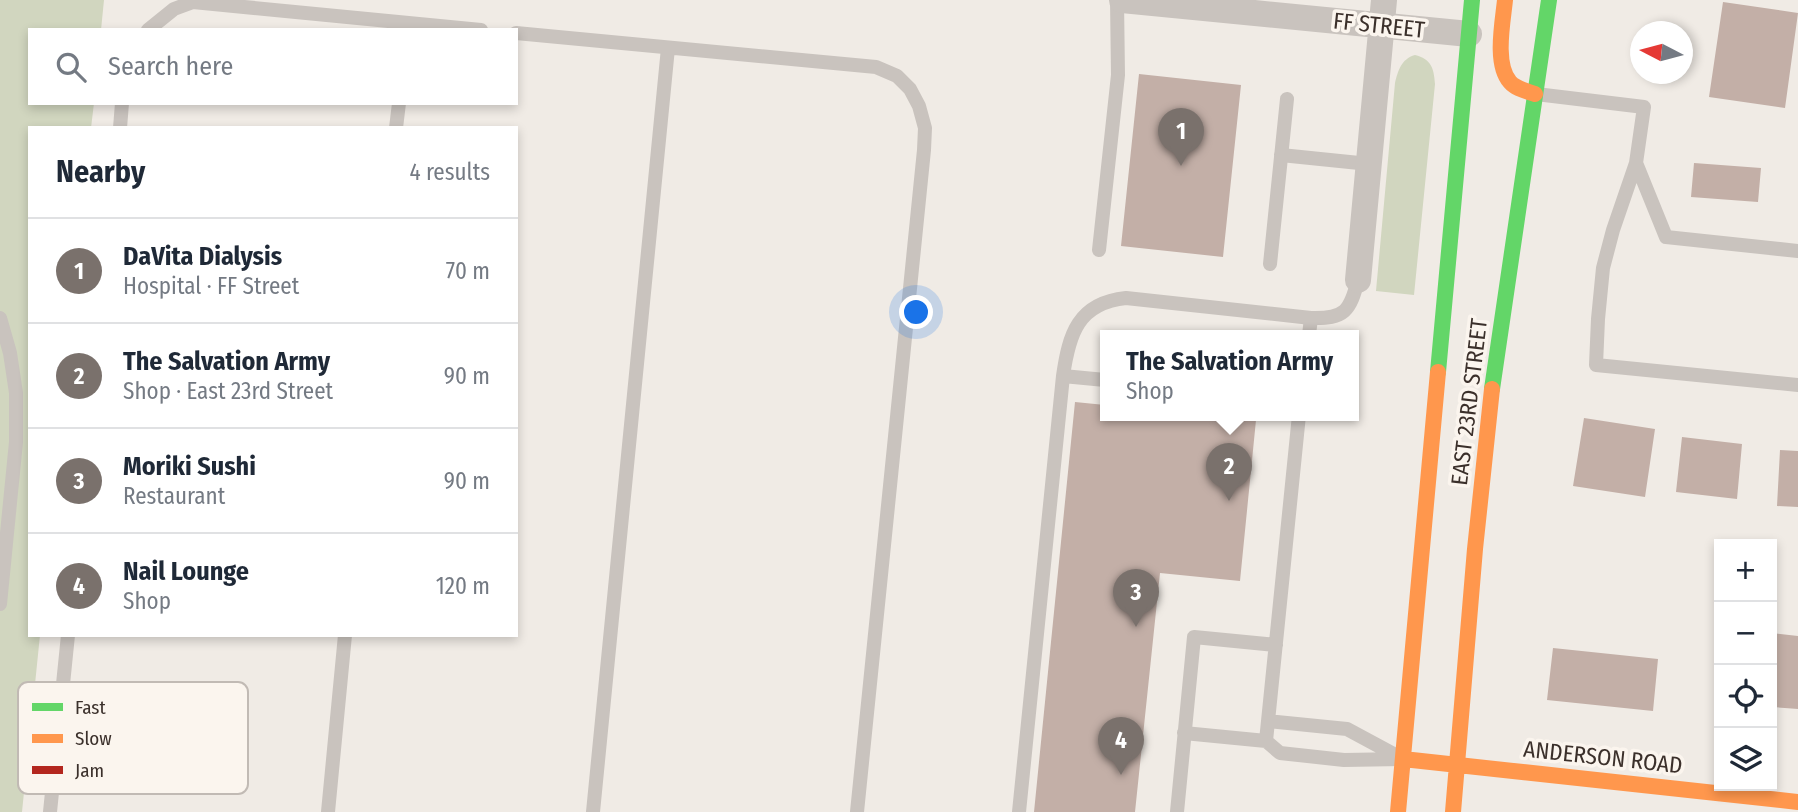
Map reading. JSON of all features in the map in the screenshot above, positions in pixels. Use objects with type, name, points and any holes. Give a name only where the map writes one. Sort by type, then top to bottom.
[{"type":"main road","name":"EAST 23RD STREET","points":[[1398,812],[1472,0]]},
{"type":"main road","points":[[1505,0],[1501,43],[1505,74],[1511,83],[1535,94]]},
{"type":"main road","name":"EAST 23RD STREET","points":[[1453,812],[1475,549],[1493,388],[1549,0]]},
{"type":"main road","name":"ANDERSON ROAD","points":[[1403,759],[1798,802]]},
{"type":"street","name":"FF STREET","points":[[1119,0],[1383,13],[1469,34]]},
{"type":"street","points":[[1358,280],[1383,13]]},
{"type":"lane","points":[[1099,250],[1118,75],[1119,0]]},
{"type":"lane","points":[[150,28],[174,9],[193,2],[444,28]]},
{"type":"lane","points":[[518,33],[876,67],[897,76],[910,89],[919,106],[925,128],[920,190],[857,812]]},
{"type":"lane","points":[[593,812],[668,48]]},
{"type":"lane","points":[[1535,94],[1644,107],[1636,163],[1603,268],[1596,365],[1798,385]]},
{"type":"lane","points":[[1270,264],[1287,99]]},
{"type":"lane","points":[[120,126],[122,105]]},
{"type":"lane","points":[[396,126],[399,105]]},
{"type":"lane","points":[[1281,155],[1369,164]]},
{"type":"lane","points":[[1636,163],[1666,237],[1798,250]]},
{"type":"lane","points":[[1019,812],[1063,376],[1072,337],[1083,317],[1097,305],[1126,298],[1330,319],[1341,315],[1353,300],[1358,280]]},
{"type":"lane","points":[[0,318],[10,353],[16,393],[16,442],[0,604]]},
{"type":"lane","points":[[1310,330],[1311,318]]},
{"type":"lane","points":[[1063,376],[1100,380]]},
{"type":"lane","points":[[1266,741],[1299,421]]},
{"type":"lane","points":[[63,682],[68,637]]},
{"type":"lane","points":[[328,812],[345,637]]},
{"type":"lane","points":[[1177,812],[1195,637],[1276,645]]},
{"type":"lane","points":[[1268,721],[1347,729],[1403,759]]},
{"type":"lane","points":[[1184,733],[1266,741],[1280,753],[1344,760],[1403,759]]},
{"type":"lane","points":[[50,812],[52,794]]},
{"type":"green space","points":[[0,0],[104,0],[101,28],[28,28],[28,105],[94,105],[91,126],[28,126],[28,637],[40,637],[35,682],[18,682],[18,794],[24,794],[22,812],[0,812]]},
{"type":"green space","points":[[1415,55],[1431,65],[1435,84],[1414,295],[1376,291],[1395,83],[1403,62]]},
{"type":"building","points":[[1723,2],[1798,13],[1785,108],[1709,97]]},
{"type":"building","points":[[1139,74],[1241,85],[1223,257],[1121,246]]},
{"type":"building","points":[[1694,163],[1761,168],[1758,202],[1691,197]]},
{"type":"building","points":[[1075,402],[1100,404],[1100,421],[1256,421],[1240,581],[1160,573],[1135,812],[1034,812]]},
{"type":"building","points":[[1584,418],[1655,429],[1645,497],[1573,486]]},
{"type":"building","points":[[1682,437],[1742,444],[1737,499],[1676,492]]},
{"type":"building","points":[[1780,450],[1798,451],[1798,507],[1777,506]]},
{"type":"building","points":[[1777,634],[1798,636],[1798,709],[1777,707]]},
{"type":"building","points":[[1553,648],[1658,659],[1653,711],[1547,700]]},
{"type":"traffic: fast","points":[[1438,372],[1472,0]]},
{"type":"traffic: fast","points":[[1492,389],[1549,0]]},
{"type":"traffic: slow","points":[[1505,0],[1502,65],[1510,82],[1535,94]]},
{"type":"traffic: slow","points":[[1398,812],[1438,372]]},
{"type":"traffic: slow","points":[[1453,812],[1475,549],[1492,389]]},
{"type":"traffic: slow","points":[[1403,759],[1798,802]]},
{"type":"place","name":"DaVita Dialysis","points":[[1181,166]]},
{"type":"place","name":"The Salvation Army","points":[[1229,501]]},
{"type":"place","name":"Moriki Sushi","points":[[1136,627]]},
{"type":"place","name":"Nail Lounge","points":[[1121,775]]}]
